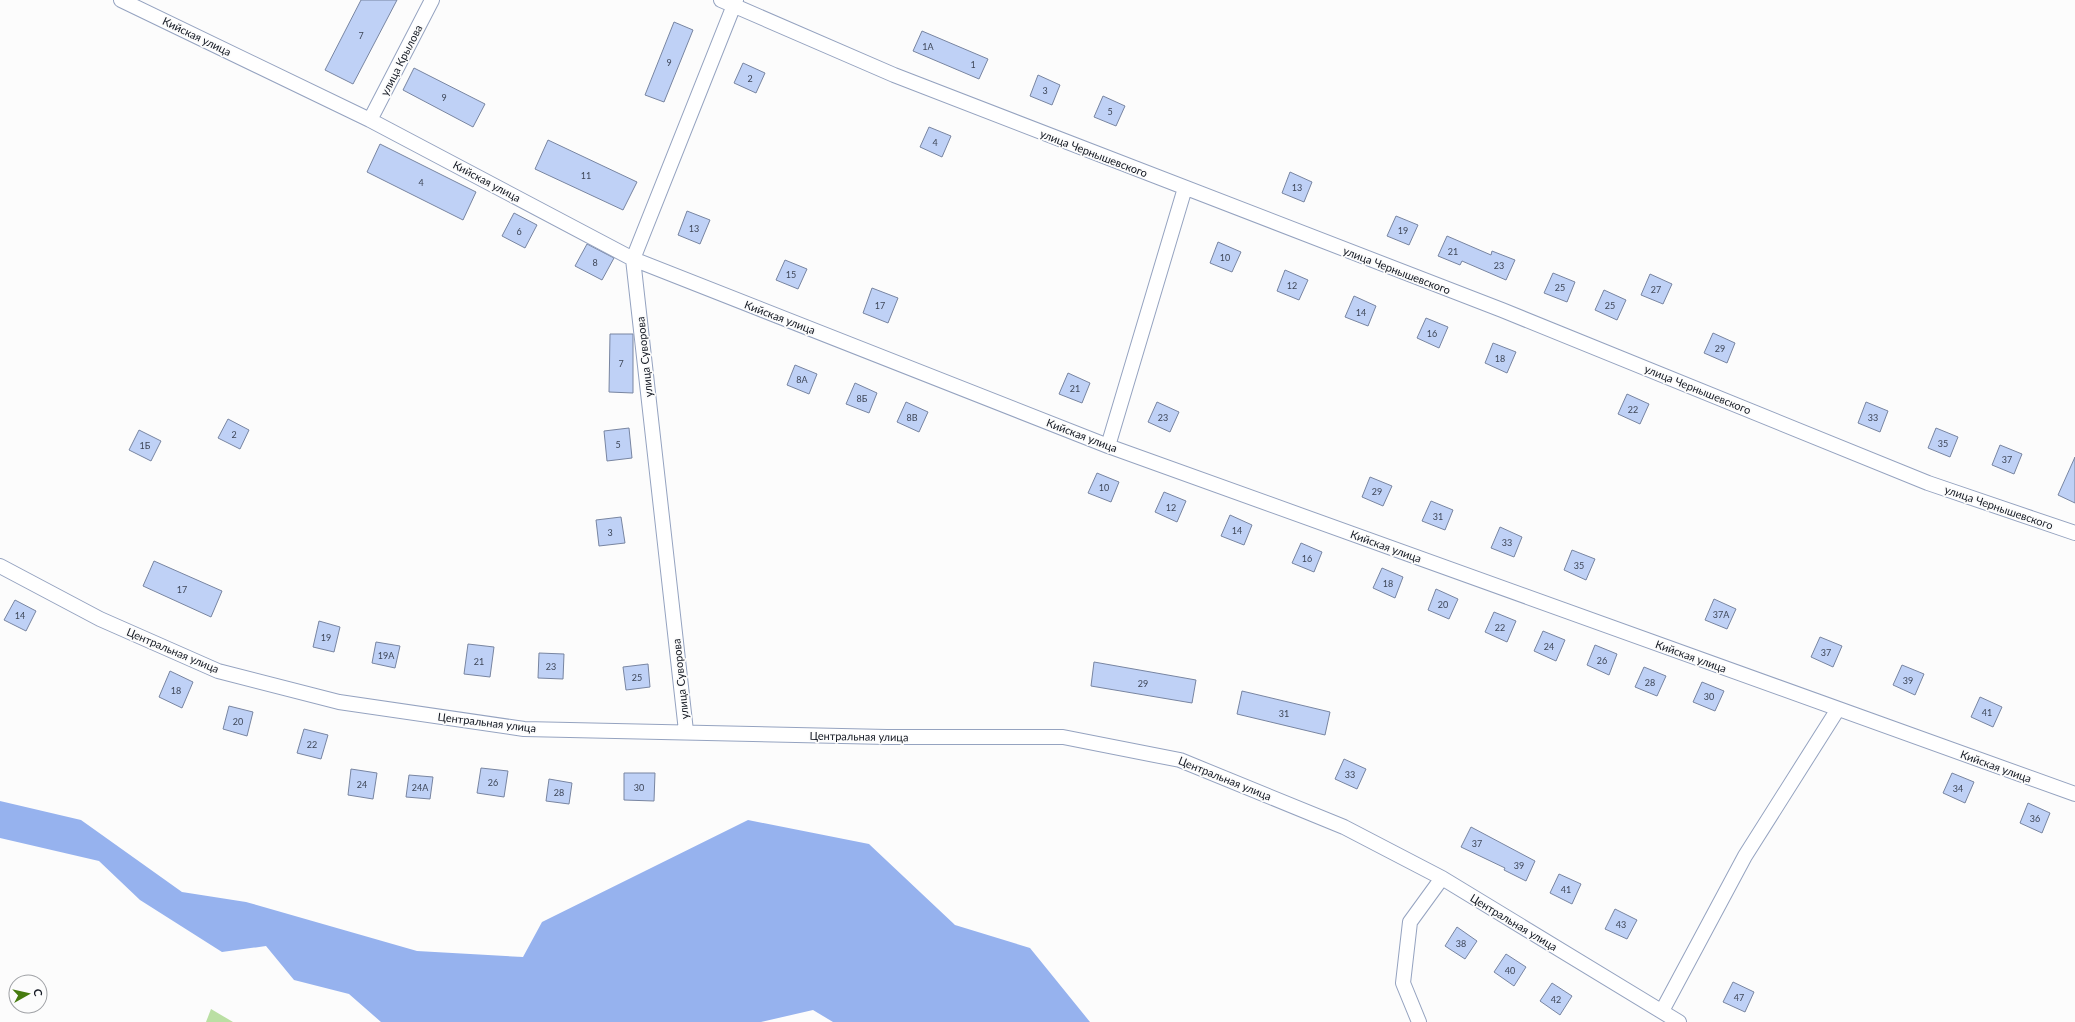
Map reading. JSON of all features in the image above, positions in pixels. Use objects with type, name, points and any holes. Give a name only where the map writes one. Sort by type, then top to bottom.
[{"type":"street","name":"Кийская улица","points":[[121,0],[370,120],[633,259],[1108,446],[2075,794]]},
{"type":"street","name":"улица Крылова","points":[[370,120],[432,0]]},
{"type":"street","name":"улица Чернышевского","points":[[721,0],[735,3],[894,75],[1502,310],[1928,483],[2075,533]]},
{"type":"street","name":"улица Суворова","points":[[686,731],[633,259],[735,3]]},
{"type":"street","points":[[1108,446],[1185,188]]},
{"type":"street","name":"Центральная улица","points":[[0,566],[100,619],[218,671],[339,702],[524,728],[887,737],[1071,738],[1180,760],[1344,827],[1442,878],[1679,1022]]},
{"type":"street","points":[[1662,1011],[1744,856],[1838,709]]},
{"type":"street","points":[[1419,1022],[1403,982],[1410,922],[1442,878]]},
{"type":"green space","points":[[211,1009],[233,1022],[206,1022]]},
{"type":"water","points":[[0,801],[81,820],[182,892],[246,902],[417,951],[523,957],[542,922],[748,820],[869,844],[955,925],[1030,948],[1090,1022],[833,1022],[813,1010],[761,1022],[381,1022],[349,994],[294,980],[266,946],[222,952],[140,900],[99,861],[0,838]]},
{"type":"building","points":[[361,0],[397,0],[353,84],[325,70]]},
{"type":"building","points":[[674,22],[693,30],[664,102],[645,95]]},
{"type":"building","points":[[922,31],[988,59],[979,79],[913,51]]},
{"type":"building","points":[[743,63],[765,73],[756,93],[734,83]]},
{"type":"building","points":[[414,68],[485,104],[473,127],[403,90]]},
{"type":"building","points":[[1038,75],[1060,85],[1052,105],[1030,96]]},
{"type":"building","points":[[1103,96],[1125,106],[1116,126],[1094,117]]},
{"type":"building","points":[[929,127],[951,136],[942,157],[920,147]]},
{"type":"building","points":[[548,140],[637,182],[623,210],[535,169]]},
{"type":"building","points":[[380,144],[476,192],[463,220],[367,172]]},
{"type":"building","points":[[1290,172],[1312,182],[1304,202],[1282,193]]},
{"type":"building","points":[[687,211],[710,220],[700,244],[678,235]]},
{"type":"building","points":[[514,213],[537,225],[525,248],[502,236]]},
{"type":"building","points":[[1396,216],[1418,225],[1409,245],[1387,236]]},
{"type":"building","points":[[1447,236],[1491,255],[1492,251],[1515,260],[1506,280],[1462,261],[1460,265],[1438,256]]},
{"type":"building","points":[[1218,242],[1241,252],[1232,272],[1210,263]]},
{"type":"building","points":[[587,244],[614,258],[602,280],[575,266]]},
{"type":"building","points":[[785,260],[807,269],[798,289],[776,280]]},
{"type":"building","points":[[1285,270],[1308,280],[1299,300],[1277,291]]},
{"type":"building","points":[[1553,273],[1575,282],[1567,302],[1544,293]]},
{"type":"building","points":[[1650,274],[1672,284],[1663,304],[1641,295]]},
{"type":"building","points":[[872,288],[898,298],[888,323],[863,313]]},
{"type":"building","points":[[1604,290],[1626,300],[1617,320],[1595,310]]},
{"type":"building","points":[[1354,296],[1376,306],[1368,326],[1345,317]]},
{"type":"building","points":[[1426,318],[1448,327],[1439,348],[1417,338]]},
{"type":"building","points":[[1713,333],[1735,343],[1727,363],[1704,353]]},
{"type":"building","points":[[610,334],[633,334],[633,393],[609,392]]},
{"type":"building","points":[[1493,343],[1516,352],[1507,373],[1485,363]]},
{"type":"building","points":[[795,365],[817,374],[809,394],[787,385]]},
{"type":"building","points":[[1068,373],[1090,383],[1082,403],[1059,394]]},
{"type":"building","points":[[855,383],[877,393],[869,413],[846,404]]},
{"type":"building","points":[[1627,394],[1649,404],[1640,424],[1618,414]]},
{"type":"building","points":[[906,402],[928,412],[919,432],[897,422]]},
{"type":"building","points":[[1157,402],[1179,412],[1170,432],[1148,422]]},
{"type":"building","points":[[1866,402],[1888,411],[1880,432],[1858,423]]},
{"type":"building","points":[[228,419],[249,430],[240,449],[218,438]]},
{"type":"building","points":[[629,428],[632,458],[607,461],[604,431]]},
{"type":"building","points":[[1936,428],[1958,437],[1950,457],[1928,448]]},
{"type":"building","points":[[139,430],[161,441],[151,461],[129,450]]},
{"type":"building","points":[[2000,445],[2022,454],[2014,474],[1992,465]]},
{"type":"building","points":[[2075,457],[2075,503],[2058,495]]},
{"type":"building","points":[[1097,473],[1119,482],[1111,502],[1088,493]]},
{"type":"building","points":[[1370,477],[1392,486],[1383,506],[1362,497]]},
{"type":"building","points":[[1164,492],[1186,501],[1177,522],[1155,512]]},
{"type":"building","points":[[1431,501],[1453,510],[1445,530],[1422,521]]},
{"type":"building","points":[[1230,515],[1252,525],[1244,545],[1221,536]]},
{"type":"building","points":[[621,517],[625,543],[599,546],[596,520]]},
{"type":"building","points":[[1500,527],[1522,537],[1514,557],[1491,548]]},
{"type":"building","points":[[1301,543],[1322,552],[1314,572],[1292,563]]},
{"type":"building","points":[[1572,550],[1595,559],[1586,580],[1564,570]]},
{"type":"building","points":[[154,561],[222,591],[211,617],[143,586]]},
{"type":"building","points":[[1382,568],[1403,577],[1395,598],[1373,588]]},
{"type":"building","points":[[1436,589],[1458,599],[1449,619],[1428,610]]},
{"type":"building","points":[[1714,599],[1736,609],[1727,629],[1705,620]]},
{"type":"building","points":[[15,600],[36,611],[26,631],[4,620]]},
{"type":"building","points":[[1494,612],[1516,621],[1507,642],[1485,632]]},
{"type":"building","points":[[319,621],[340,627],[334,652],[313,647]]},
{"type":"building","points":[[1543,631],[1565,640],[1556,661],[1534,651]]},
{"type":"building","points":[[1820,637],[1842,646],[1833,667],[1811,657]]},
{"type":"building","points":[[376,642],[400,646],[395,668],[372,663]]},
{"type":"building","points":[[468,644],[494,647],[490,677],[464,674]]},
{"type":"building","points":[[1595,645],[1617,654],[1609,675],[1587,665]]},
{"type":"building","points":[[539,653],[564,654],[563,679],[538,678]]},
{"type":"building","points":[[1094,662],[1196,680],[1192,703],[1091,686]]},
{"type":"building","points":[[648,664],[650,687],[626,690],[623,667]]},
{"type":"building","points":[[1902,665],[1924,674],[1915,695],[1893,685]]},
{"type":"building","points":[[1644,667],[1666,676],[1657,696],[1635,687]]},
{"type":"building","points":[[170,671],[193,682],[182,708],[159,697]]},
{"type":"building","points":[[1702,682],[1724,691],[1715,711],[1693,702]]},
{"type":"building","points":[[1242,691],[1330,712],[1325,735],[1237,714]]},
{"type":"building","points":[[1980,697],[2002,707],[1993,727],[1971,717]]},
{"type":"building","points":[[229,706],[253,712],[247,736],[223,729]]},
{"type":"building","points":[[304,729],[328,735],[321,759],[297,753]]},
{"type":"building","points":[[1344,759],[1366,769],[1357,789],[1335,779]]},
{"type":"building","points":[[481,768],[508,771],[504,797],[477,793]]},
{"type":"building","points":[[351,769],[377,773],[373,799],[348,795]]},
{"type":"building","points":[[624,773],[655,773],[654,801],[624,800]]},
{"type":"building","points":[[1952,773],[1974,782],[1965,803],[1943,793]]},
{"type":"building","points":[[409,775],[433,777],[430,799],[406,797]]},
{"type":"building","points":[[549,779],[572,783],[569,804],[546,801]]},
{"type":"building","points":[[2028,803],[2050,813],[2042,833],[2020,823]]},
{"type":"building","points":[[1471,827],[1535,861],[1526,881],[1504,870],[1505,868],[1461,847]]},
{"type":"building","points":[[1559,874],[1581,884],[1572,904],[1550,893]]},
{"type":"building","points":[[1615,909],[1637,920],[1627,939],[1605,929]]},
{"type":"building","points":[[1457,927],[1477,941],[1465,959],[1445,946]]},
{"type":"building","points":[[1506,954],[1526,967],[1514,986],[1494,972]]},
{"type":"building","points":[[1733,982],[1754,992],[1745,1012],[1723,1002]]},
{"type":"building","points":[[1552,983],[1572,996],[1560,1015],[1540,1001]]}]
